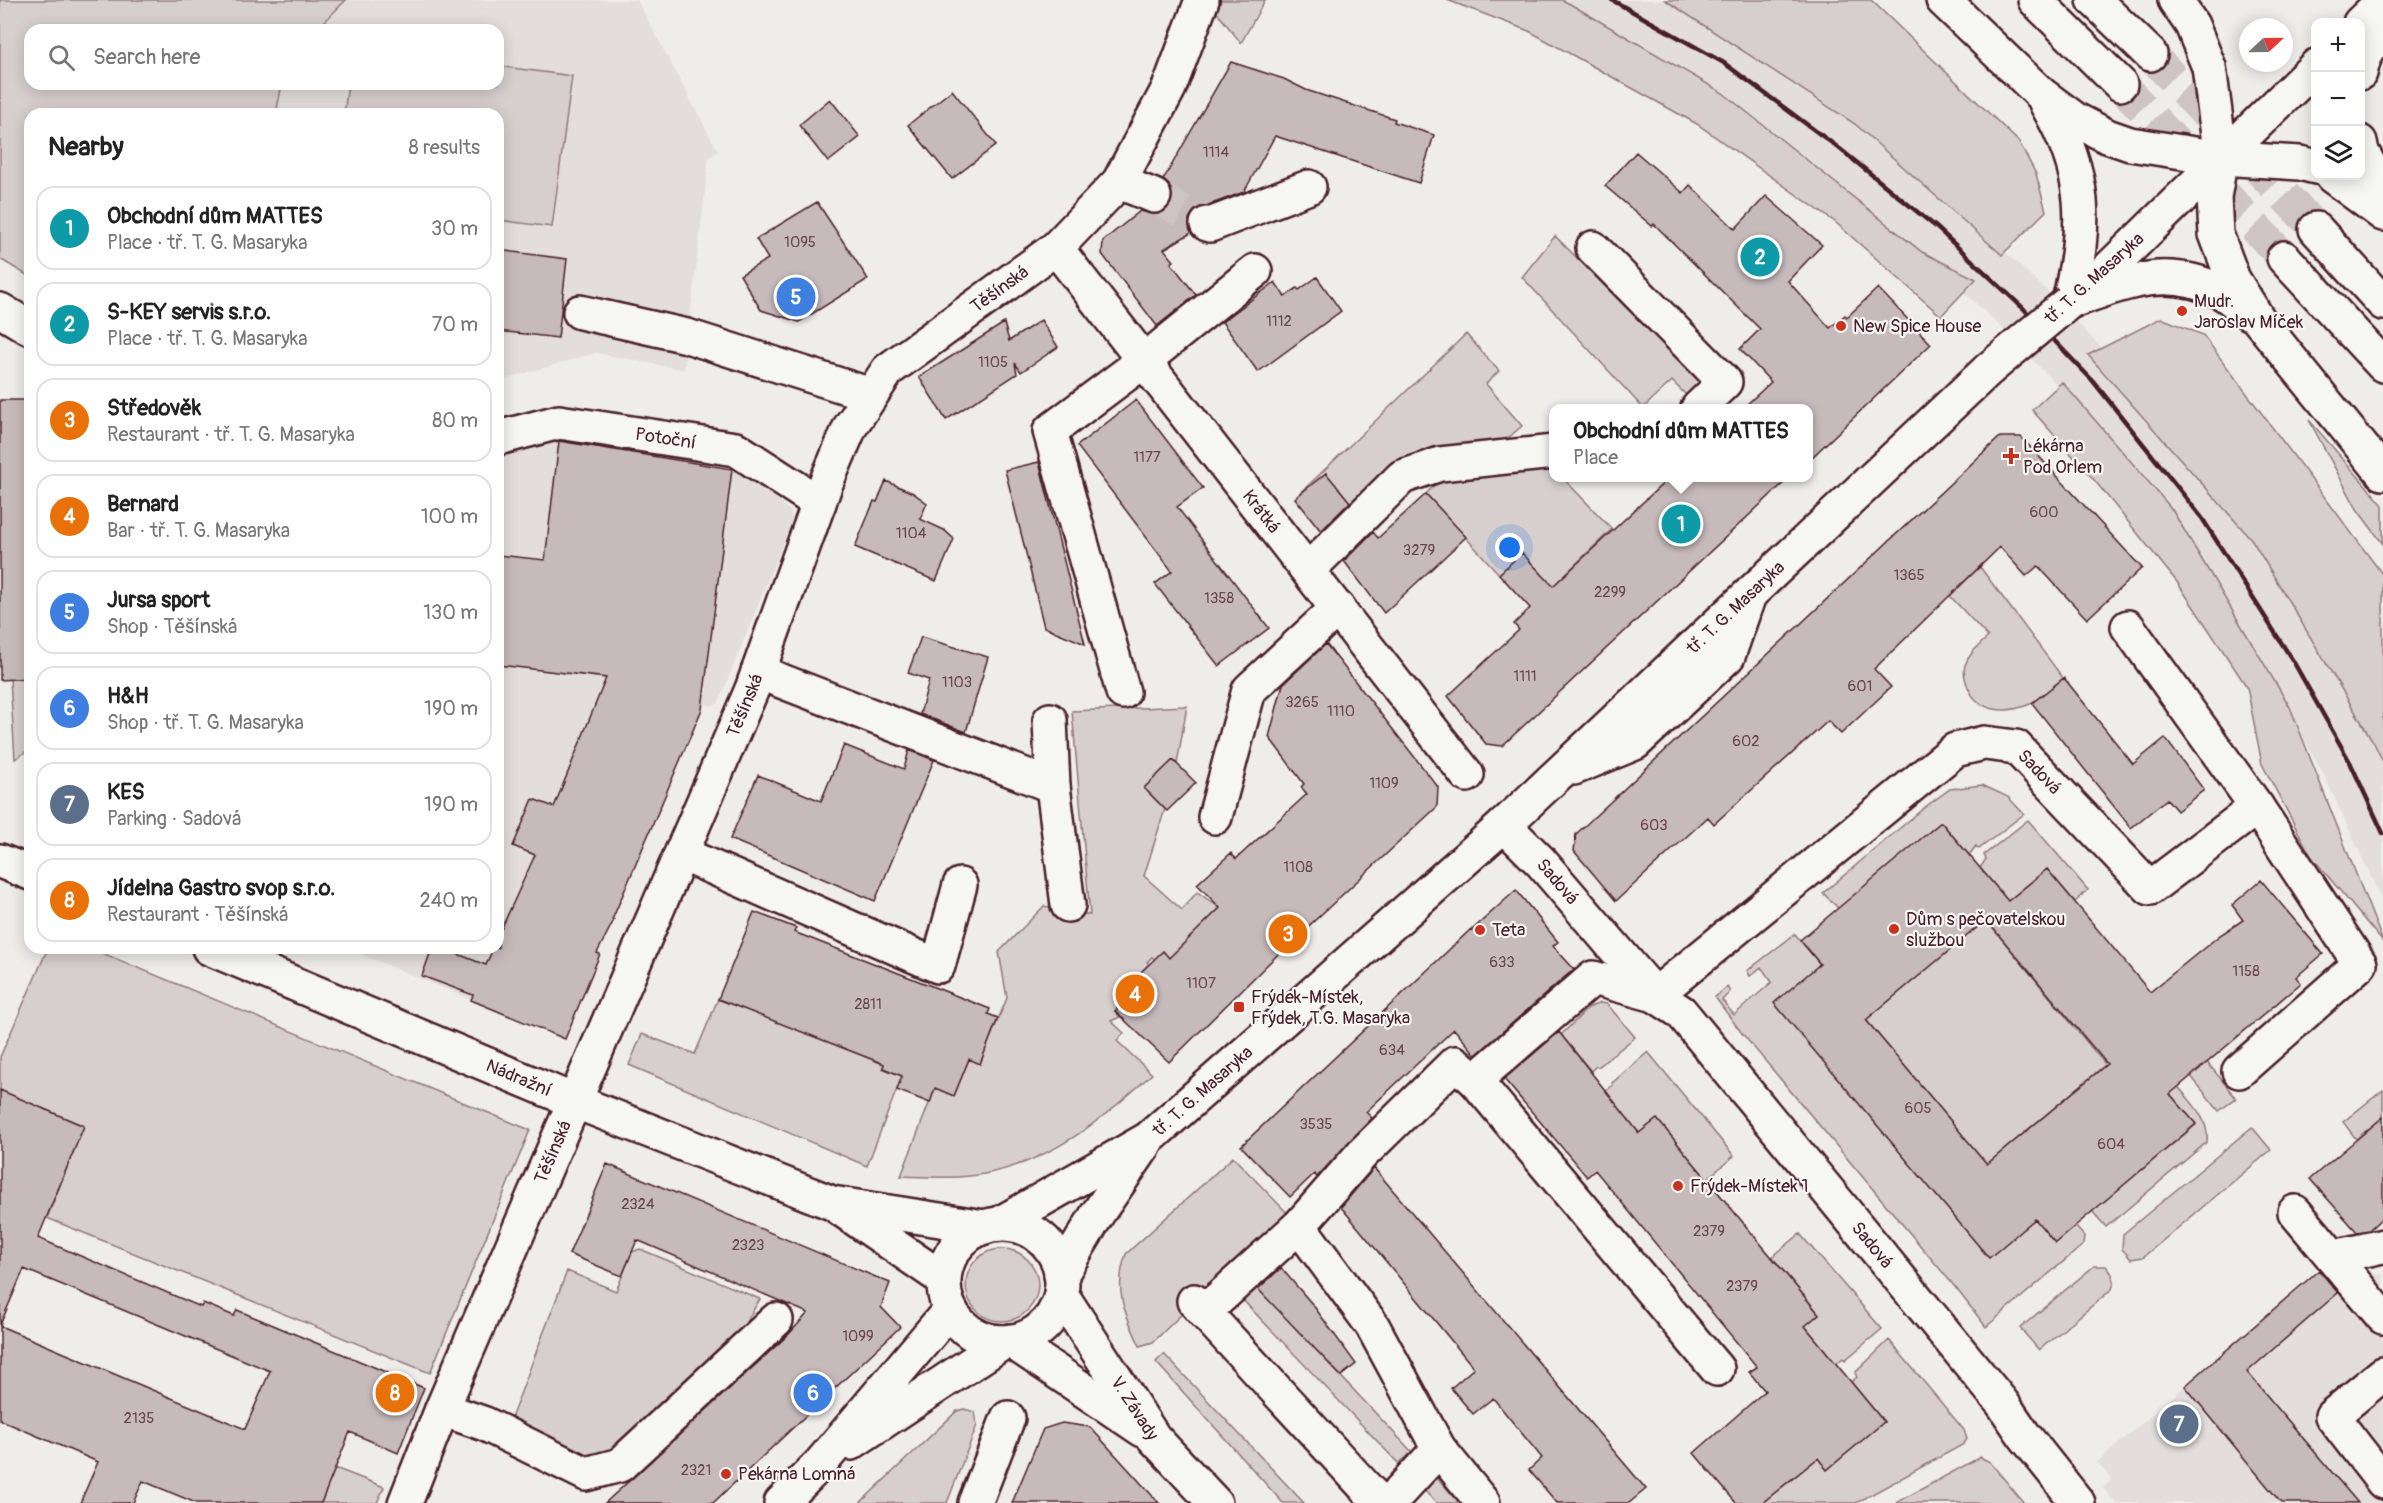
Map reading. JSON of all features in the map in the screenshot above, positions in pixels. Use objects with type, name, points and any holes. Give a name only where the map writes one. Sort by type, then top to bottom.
[{"type":"street","name":"Těšínská","points":[[405,1503],[442,1409],[574,1101],[594,1060],[758,672],[819,503],[850,427],[888,370],[1056,248],[1119,182],[1170,88],[1202,0]]},
{"type":"street","points":[[1943,0],[2041,94],[2076,120],[2130,144],[2221,158],[2311,166]]},
{"type":"street","points":[[2035,0],[2120,84]]},
{"type":"street","points":[[2094,0],[2150,54]]},
{"type":"street","points":[[2175,0],[2192,25],[2209,68],[2221,158],[2214,197],[2216,234],[2233,279],[2258,320],[2383,473]]},
{"type":"street","points":[[2365,19],[2383,1]]},
{"type":"street","points":[[2361,72],[2364,58],[2383,26]]},
{"type":"street","name":"tř. T. G. Masaryka","points":[[991,1225],[1148,1139],[1504,825],[1989,369],[2069,302],[2311,71]]},
{"type":"street","points":[[2041,94],[2063,133],[2079,179],[2082,227],[2098,273],[2143,279],[2184,278],[2220,291],[2258,320]]},
{"type":"street","points":[[2365,157],[2383,190]]},
{"type":"street","points":[[2337,180],[2383,214]]},
{"type":"street","points":[[1119,182],[1154,196]]},
{"type":"street","points":[[1207,224],[1210,225],[1309,187]]},
{"type":"street","points":[[2316,229],[2383,303]]},
{"type":"street","name":"Krátká","points":[[1056,248],[1467,775]]},
{"type":"street","points":[[1593,248],[1725,382],[1702,404]]},
{"type":"street","points":[[2284,258],[2383,364]]},
{"type":"street","points":[[1123,692],[1050,430],[1145,360],[1255,271]]},
{"type":"street","points":[[0,310],[24,324]]},
{"type":"street","points":[[580,312],[687,336],[871,394]]},
{"type":"street","name":"Potoční","points":[[504,436],[559,422],[736,449],[819,503]]},
{"type":"street","points":[[1308,570],[1402,477],[1440,464],[1549,453]]},
{"type":"street","points":[[1215,817],[1249,690],[1338,608]]},
{"type":"street","points":[[2128,627],[2257,807],[2360,964],[2239,1071]]},
{"type":"street","points":[[758,672],[1053,786]]},
{"type":"street","points":[[1050,720],[1053,786],[1068,904]]},
{"type":"street","name":"Sadová","points":[[1655,995],[1955,750],[1984,743],[2016,747],[2150,888],[2257,807]]},
{"type":"street","name":"Sadová","points":[[1504,825],[1540,862],[1655,995],[1681,1012],[2003,1404],[2024,1436],[2078,1503]]},
{"type":"street","points":[[682,854],[938,966],[960,885]]},
{"type":"street","points":[[0,861],[24,871]]},
{"type":"street","name":"Nádražní","points":[[223,954],[574,1101],[832,1203],[991,1225]]},
{"type":"street","points":[[1475,1080],[1593,978],[1655,995]]},
{"type":"street","points":[[1380,1503],[1199,1307],[1299,1226],[1362,1155],[1455,1063],[1475,1080],[1717,1369]]},
{"type":"street","name":"tř. T. G. Masaryka","points":[[1061,1284],[1098,1213],[1148,1139]]},
{"type":"street","name":"Nádražní","points":[[832,1203],[893,1247],[947,1295]]},
{"type":"street","points":[[2295,1212],[2383,1317]]},
{"type":"street","points":[[820,1464],[1008,1342],[1024,1338],[1040,1329],[1054,1312],[1061,1284],[1054,1254],[1044,1240],[1032,1231],[1013,1225],[991,1225],[963,1239],[949,1258],[947,1295],[963,1327],[988,1340],[1008,1342]]},
{"type":"street","points":[[1299,1226],[1372,1325],[1439,1449],[1483,1503]]},
{"type":"street","points":[[2333,1257],[2383,1246]]},
{"type":"street","name":"V. Závady","points":[[1061,1284],[1154,1438]]},
{"type":"street","points":[[780,1503],[820,1464],[947,1295]]},
{"type":"street","points":[[442,1409],[485,1424],[586,1474],[620,1465],[776,1320]]},
{"type":"street","name":"V. Závady","points":[[1008,1342],[1154,1438]]},
{"type":"street","points":[[2383,1374],[2332,1416],[2383,1482]]},
{"type":"street","points":[[975,1503],[1008,1418]]},
{"type":"street","points":[[1154,1438],[1215,1503]]},
{"type":"street","points":[[1389,1503],[1439,1449]]},
{"type":"shaded area","points":[[0,0],[346,0],[322,24],[24,24],[24,90],[281,90],[277,108],[24,108],[24,273],[0,259]]},
{"type":"shaded area","points":[[346,0],[637,0],[718,151],[709,158],[684,370],[596,353],[504,379],[504,108],[277,108],[281,90],[504,90],[504,24],[322,24]]},
{"type":"shaded area","points":[[1207,0],[1265,0],[1241,43]]},
{"type":"shaded area","points":[[1447,0],[1562,0],[1570,4],[1723,93],[1922,252],[1976,279],[1941,316],[1835,222],[1697,124],[1529,31]]},
{"type":"shaded area","points":[[1547,0],[1673,0],[1858,126],[1955,205],[2043,287],[2115,362],[2226,501],[2318,645],[2376,748],[2383,764],[2383,903],[2324,775],[2268,676],[2071,400],[2002,328],[1917,249]]},
{"type":"shaded area","points":[[1665,0],[1871,0],[2019,142],[2036,174],[2046,211],[2002,255],[1855,124]]},
{"type":"shaded area","points":[[504,67],[572,76],[552,227],[504,221],[504,108],[345,108],[347,90],[504,90]]},
{"type":"shaded area","points":[[1555,236],[1702,383],[1689,398],[1672,381],[1647,404],[1639,404],[1522,277]]},
{"type":"shaded area","points":[[2161,318],[2203,335],[2383,575],[2383,762],[2374,743],[2252,540],[2088,355]]},
{"type":"shaded area","points":[[1466,334],[1499,371],[1486,384],[1522,426],[1500,445],[1439,451],[1323,540],[1322,532],[1352,505],[1326,473],[1295,498]]},
{"type":"shaded area","points":[[2062,382],[2171,508],[2290,707],[2383,942],[2311,856],[2262,764],[2247,687],[2177,582],[2095,481],[2032,410]]},
{"type":"shaded area","points":[[2309,420],[2383,505],[2383,544],[2357,509]]},
{"type":"shaded area","points":[[559,438],[733,459],[791,512],[792,521],[718,704],[712,706],[704,704],[656,817],[652,816],[609,919],[612,920],[595,952],[600,954],[565,1039],[360,954],[504,954],[504,452]]},
{"type":"shaded area","points":[[1549,467],[1549,482],[1567,482],[1612,529],[1553,586],[1522,553],[1499,574],[1426,494],[1442,477]]},
{"type":"shaded area","points":[[1980,567],[2063,678],[2039,699],[2021,707],[2003,710],[1986,706],[1973,696],[1966,682],[1965,665],[1975,649],[1988,637],[1950,596]]},
{"type":"shaded area","points":[[24,678],[24,753],[15,759],[10,679]]},
{"type":"shaded area","points":[[1187,706],[1177,764],[1173,760],[1144,788],[1165,809],[1144,876],[1182,910],[1197,892],[1220,908],[1169,958],[1163,951],[1155,959],[1152,957],[1141,972],[1147,979],[1115,1011],[1120,1017],[1111,1021],[1124,1033],[1117,1041],[1152,1074],[1095,1122],[1054,1149],[1032,1160],[974,1176],[901,1176],[935,1088],[954,1096],[969,1059],[980,1063],[1007,998],[999,952],[1044,906],[1090,915],[1072,711]]},
{"type":"shaded area","points":[[1982,785],[2008,797],[2024,814],[1979,849],[1976,846],[1969,855],[1941,822],[1839,909],[1823,893],[1925,807],[1950,789]]},
{"type":"shaded area","points":[[2028,820],[2088,890],[2075,902],[2047,869],[2008,901],[1980,868],[1986,859],[1984,855]]},
{"type":"shaded area","points":[[1986,920],[2104,1063],[2125,1042],[2129,1045],[1987,1164],[1866,1020]]},
{"type":"shaded area","points":[[1795,934],[1820,964],[1775,1003],[1988,1257],[2035,1219],[2055,1243],[2075,1226],[2084,1236],[2083,1245],[1986,1327],[1741,1032],[1715,997],[1727,987],[1730,992],[1722,1000],[1734,1015],[1772,982],[1761,967],[1750,976],[1747,971]]},
{"type":"shaded area","points":[[45,954],[105,954],[530,1130],[430,1373],[47,1218],[84,1126],[0,1091],[0,1057]]},
{"type":"shaded area","points":[[718,999],[884,1064],[883,1068],[902,1076],[867,1166],[629,1065],[642,1034],[695,1054]]},
{"type":"shaded area","points":[[1600,1003],[1607,1004],[1635,1037],[1591,1071],[1561,1035],[1588,1008]]},
{"type":"shaded area","points":[[2167,1012],[2236,1098],[2219,1111],[2156,1033]]},
{"type":"shaded area","points":[[1648,1052],[1734,1156],[1707,1179],[1657,1119],[1639,1133],[1606,1091]]},
{"type":"shaded area","points":[[2174,1082],[2202,1117],[2207,1142],[2106,1227],[2092,1211],[2196,1125],[2166,1089]]},
{"type":"shaded area","points":[[2383,1090],[2383,1117],[2356,1139],[2343,1122]]},
{"type":"shaded area","points":[[2252,1127],[2271,1150],[2143,1257],[2131,1259],[2122,1249],[2123,1234]]},
{"type":"shaded area","points":[[1233,1157],[1293,1219],[1220,1277],[1153,1342],[1140,1346],[1122,1302],[1122,1267],[1126,1254]]},
{"type":"shaded area","points":[[1800,1234],[1882,1329],[1845,1360],[1843,1358],[1836,1364],[1805,1326],[1819,1314],[1772,1257]]},
{"type":"shaded area","points":[[640,1249],[760,1299],[743,1327],[614,1452],[583,1455],[510,1421],[567,1271],[616,1291],[632,1252]]},
{"type":"shaded area","points":[[1002,1249],[1022,1255],[1032,1265],[1038,1285],[1032,1305],[1022,1315],[1002,1321],[982,1315],[972,1305],[966,1285],[972,1265],[982,1255]]},
{"type":"shaded area","points":[[2094,1266],[2106,1266],[2114,1279],[2112,1289],[2039,1350],[2020,1328]]},
{"type":"shaded area","points":[[2323,1267],[2342,1289],[2367,1272],[2383,1275],[2383,1503],[2116,1503],[2103,1488],[2112,1480],[2097,1462]]},
{"type":"shaded area","points":[[1252,1282],[1412,1452],[1398,1463],[1238,1295]]},
{"type":"shaded area","points":[[1889,1340],[1964,1430],[1967,1439],[1964,1444],[1856,1503],[1762,1503],[1818,1458],[1827,1470],[1884,1422],[1851,1382],[1857,1377],[1855,1373]]},
{"type":"shaded area","points":[[1164,1354],[1304,1503],[1283,1503],[1156,1362]]},
{"type":"shaded area","points":[[964,1409],[975,1412],[977,1425],[947,1503],[860,1503],[957,1411]]},
{"type":"shaded area","points":[[1980,1457],[1990,1462],[2024,1503],[1896,1503]]},
{"type":"shaded area","points":[[335,1468],[384,1487],[377,1503],[321,1503]]},
{"type":"shaded area","points":[[1436,1477],[1460,1503],[1436,1503],[1425,1491]]},
{"type":"building","points":[[1231,62],[1284,79],[1306,90],[1395,119],[1394,122],[1434,135],[1419,183],[1275,136],[1244,192],[1195,210],[1189,219],[1191,233],[1164,249],[1174,261],[1171,263],[1196,295],[1157,326],[1102,254],[1103,241],[1140,211],[1157,214],[1165,211],[1171,203],[1172,193],[1169,185],[1163,180]]},
{"type":"building","points":[[952,90],[996,145],[952,179],[908,125]]},
{"type":"building","points":[[830,99],[860,137],[828,162],[799,125]]},
{"type":"building","points":[[1636,152],[1683,193],[1690,185],[1735,229],[1766,196],[1822,245],[1788,281],[1830,328],[1845,315],[1847,317],[1878,288],[1931,344],[1813,456],[1813,404],[1747,404],[1771,382],[1740,349],[1760,329],[1654,224],[1652,226],[1605,186]]},
{"type":"building","points":[[817,202],[868,279],[799,322],[761,310],[740,275],[768,259],[756,239]]},
{"type":"building","points":[[504,251],[567,259],[558,338],[504,332]]},
{"type":"building","points":[[1317,277],[1341,311],[1258,372],[1222,322],[1275,282],[1285,297]]},
{"type":"building","points":[[1041,320],[1058,347],[1021,372],[1015,363],[1017,374],[946,420],[919,377],[1004,323],[1009,341]]},
{"type":"building","points":[[0,400],[24,400],[24,678],[0,680]]},
{"type":"building","points":[[1136,400],[1203,488],[1177,507],[1269,628],[1219,666],[1155,584],[1172,571],[1077,446]]},
{"type":"building","points":[[2000,437],[2021,437],[2142,568],[2087,619],[2038,566],[2026,576],[2000,547],[1874,669],[1891,687],[1841,734],[1828,721],[1714,824],[1708,817],[1616,901],[1574,851],[1576,834]]},
{"type":"building","points":[[559,441],[732,469],[702,709],[612,920],[614,920],[597,953],[600,954],[565,1039],[471,1000],[473,995],[422,976],[430,954],[458,954],[486,965],[491,954],[504,954],[504,923],[535,855],[513,846],[533,799],[554,807],[606,678],[504,666],[504,556],[545,560]]},
{"type":"building","points":[[1039,462],[1085,644],[1044,627],[1005,470]]},
{"type":"building","points":[[1326,473],[1350,502],[1321,531],[1295,498]]},
{"type":"building","points":[[886,481],[913,493],[927,503],[920,519],[944,530],[954,539],[936,581],[855,547],[874,501],[877,502]]},
{"type":"building","points":[[1665,482],[1785,482],[1502,746],[1486,744],[1448,696],[1519,630],[1514,624],[1530,608],[1499,574],[1522,553],[1553,586]]},
{"type":"building","points":[[1426,494],[1466,537],[1384,613],[1344,561],[1373,532],[1378,538]]},
{"type":"building","points":[[921,637],[988,657],[966,732],[920,714],[929,680],[908,673]]},
{"type":"building","points":[[1326,644],[1438,787],[1437,807],[1271,961],[1169,1062],[1115,1011],[1147,979],[1141,972],[1163,951],[1169,958],[1220,908],[1197,884],[1231,853],[1236,859],[1307,794],[1301,787],[1304,784],[1269,737],[1283,684]]},
{"type":"building","points":[[2064,678],[2133,764],[2165,738],[2204,790],[2177,811],[2167,799],[2131,828],[2032,703]]},
{"type":"building","points":[[844,745],[904,769],[909,750],[934,760],[875,901],[730,839],[758,775],[821,801]]},
{"type":"building","points":[[1173,760],[1196,783],[1167,811],[1144,788]]},
{"type":"building","points":[[1941,822],[2008,901],[2047,869],[2150,992],[2220,935],[2243,920],[2232,905],[2261,880],[2323,954],[2296,977],[2301,983],[2170,1094],[2196,1124],[2055,1243],[2035,1219],[1989,1258],[1774,1003],[1820,964],[1800,940]],"holes":[[[1986,920],[2107,1064],[1987,1164],[1866,1020]]]},
{"type":"building","points":[[1516,890],[1558,942],[1553,946],[1574,969],[1476,1055],[1454,1029],[1366,1112],[1372,1118],[1317,1177],[1314,1174],[1290,1197],[1241,1146],[1471,929]]},
{"type":"building","points":[[754,912],[796,928],[794,932],[990,1009],[988,1014],[998,1018],[980,1064],[969,1059],[954,1096],[935,1088],[930,1103],[897,1090],[902,1076],[883,1068],[884,1064],[718,999]]},
{"type":"building","points":[[1559,1032],[1639,1133],[1657,1119],[1819,1314],[1805,1326],[1884,1422],[1827,1470],[1818,1458],[1762,1503],[1736,1503],[1694,1453],[1765,1391],[1749,1372],[1757,1367],[1595,1170],[1587,1177],[1504,1079]]},
{"type":"building","points":[[0,1090],[84,1126],[38,1238],[201,1307],[203,1303],[234,1316],[237,1310],[424,1388],[398,1453],[350,1432],[321,1503],[196,1503],[143,1481],[133,1503],[80,1503],[98,1462],[0,1420],[0,1326],[245,1429],[270,1371],[24,1269],[0,1325]]},
{"type":"building","points":[[2383,1117],[2383,1217],[2369,1230],[2357,1232],[2310,1179]]},
{"type":"building","points":[[607,1164],[890,1283],[881,1307],[900,1327],[713,1503],[605,1503],[789,1334],[808,1313],[637,1240],[622,1276],[569,1254]]},
{"type":"building","points":[[1374,1168],[1646,1489],[1629,1503],[1557,1503],[1529,1470],[1542,1458],[1493,1398],[1473,1414],[1451,1388],[1474,1368],[1341,1207]]},
{"type":"building","points":[[1281,1268],[1313,1305],[1356,1364],[1341,1376],[1258,1289]]},
{"type":"building","points":[[2319,1270],[2338,1293],[2247,1372],[2358,1503],[2281,1503],[2185,1386]]},
{"type":"building","points":[[1062,1423],[1090,1427],[1159,1503],[1012,1503],[1043,1429]]},
{"type":"tunnel","points":[[2150,54],[2316,229]]},
{"type":"tunnel","points":[[2120,84],[2284,258]]},
{"type":"tunnel","points":[[1154,196],[1207,224]]},
{"type":"railway","points":[[1612,0],[1724,63],[1840,149],[1936,227],[2023,308],[2093,381],[2202,518],[2293,661],[2350,762],[2383,833]]},
{"type":"place","name":"S-KEY servis s.r.o.","points":[[1760,257]]},
{"type":"place","name":"Jursa sport","points":[[796,297]]},
{"type":"place","name":"Mudr. Jaroslav Míček","points":[[2182,311]]},
{"type":"place","name":"New Spice House","points":[[1841,326]]},
{"type":"place","name":"Lékárna Pod Orlem","points":[[2011,456]]},
{"type":"place","name":"Obchodní dům MATTES","points":[[1681,524]]},
{"type":"place","name":"Dům s pečovatelskou službou","points":[[1894,929]]},
{"type":"place","name":"Teta","points":[[1480,930]]},
{"type":"place","name":"Středověk","points":[[1288,934]]},
{"type":"place","name":"Bernard","points":[[1135,994]]},
{"type":"place","name":"Frýdek-Místek, Frýdek, T.G. Masaryka","points":[[1239,1007]]},
{"type":"place","name":"Frýdek-Místek 1","points":[[1678,1186]]},
{"type":"place","name":"Jídelna Gastro svop s.r.o.","points":[[395,1393]]},
{"type":"place","name":"H&H","points":[[813,1393]]},
{"type":"place","name":"KES","points":[[2179,1424]]},
{"type":"place","name":"Pekárna Lomná","points":[[726,1474]]}]
